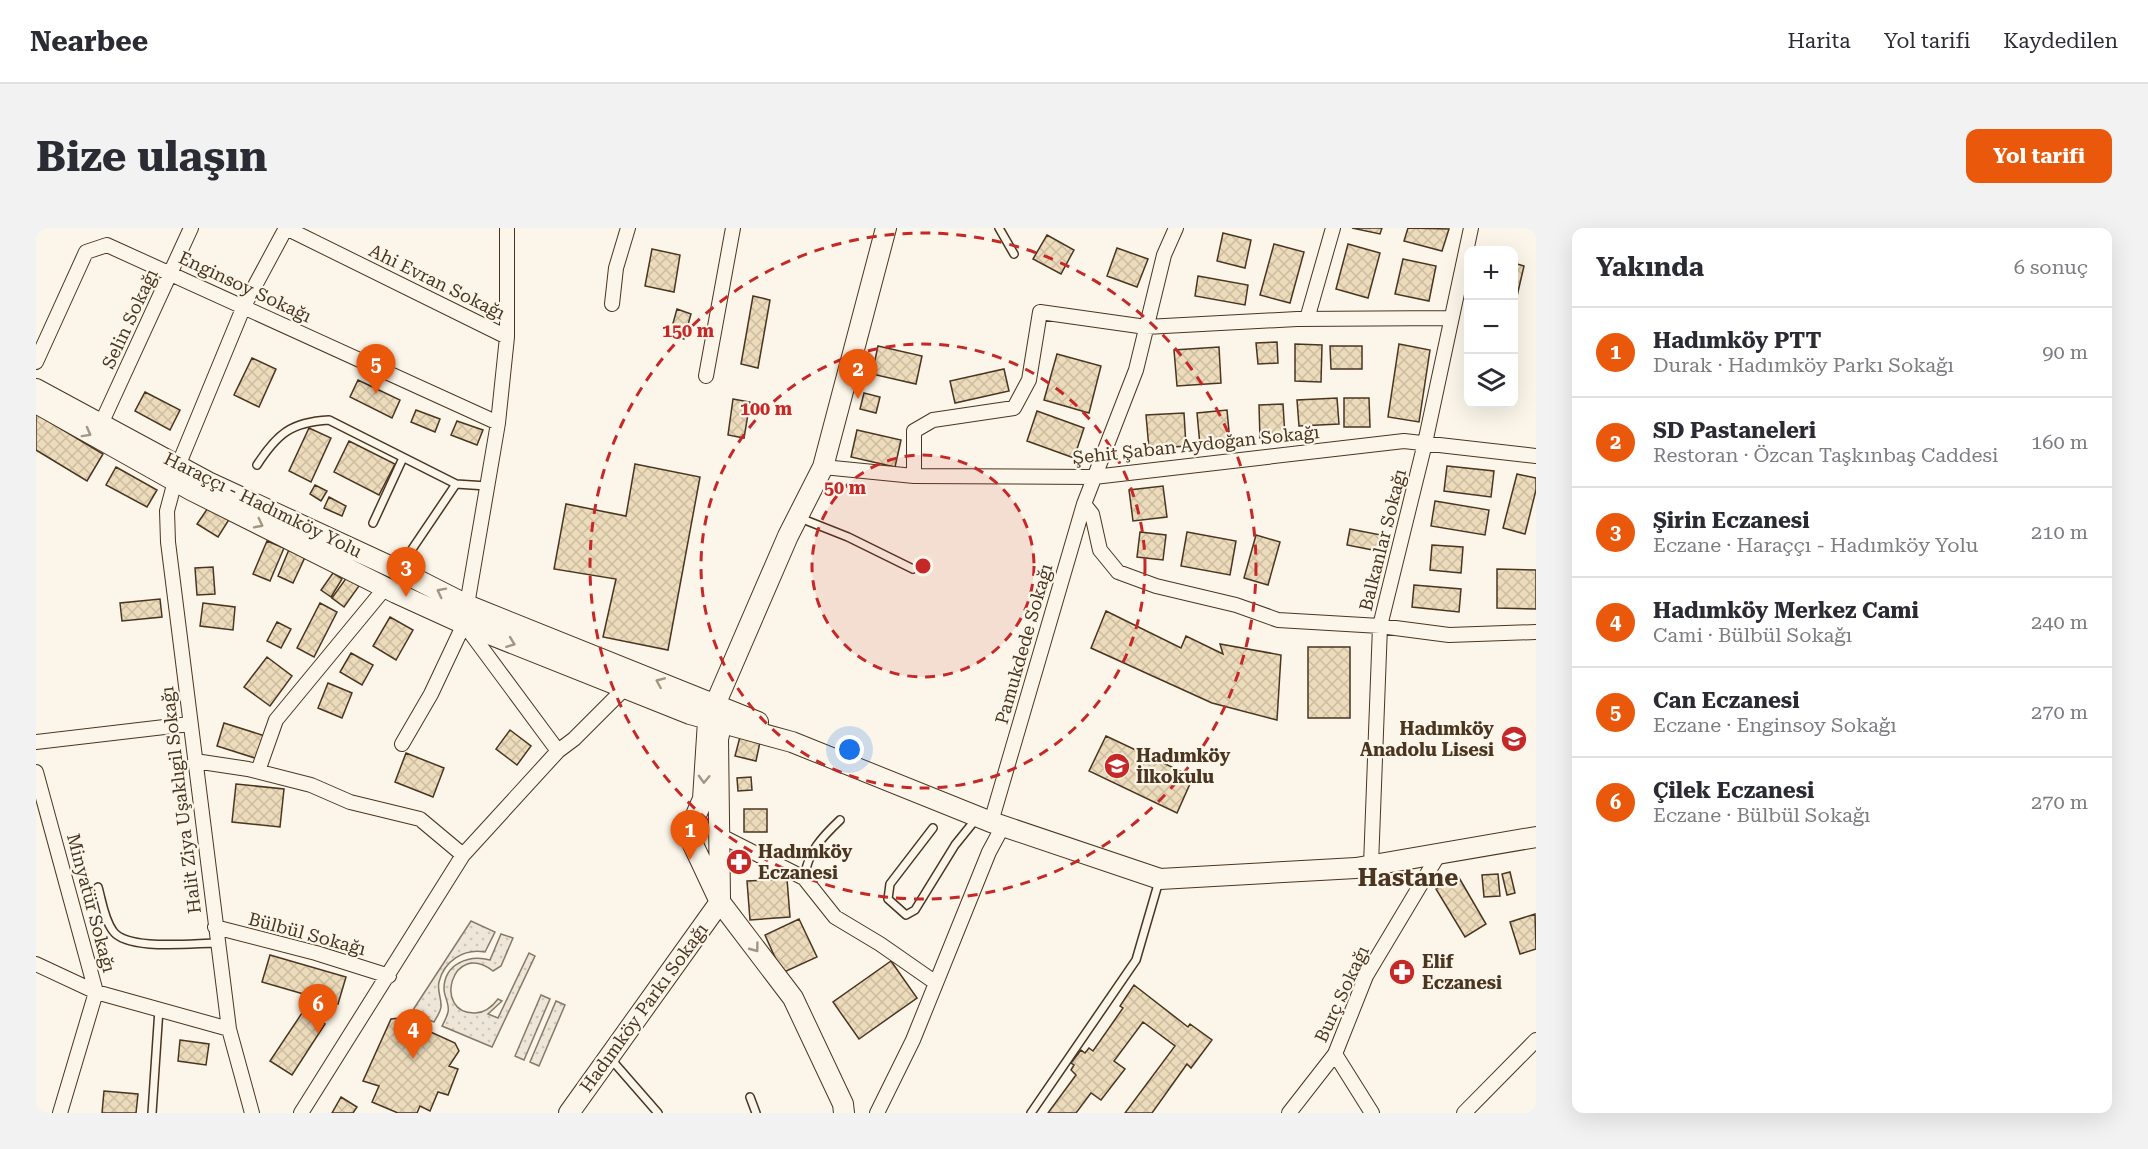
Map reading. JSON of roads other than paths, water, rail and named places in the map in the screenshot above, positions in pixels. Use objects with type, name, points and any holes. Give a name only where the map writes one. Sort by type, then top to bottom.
[{"type":"main road","points":[[844,1113],[843,1104],[793,998],[720,902],[690,838],[693,822],[703,799],[717,715],[788,536],[823,466],[886,228]]},
{"type":"main road","name":"Haraççı - Hadımköy Yolu","points":[[36,389],[101,424],[177,473],[398,570],[466,615],[717,715]]},
{"type":"main road","points":[[36,404],[177,473],[386,588],[466,615],[626,687],[717,715],[768,727],[792,742],[990,822],[1160,879],[1371,865],[1536,837]]},
{"type":"main road","points":[[717,715],[721,836],[720,902]]},
{"type":"main road","name":"Hadımköy Parkı Sokağı","points":[[569,1113],[720,902]]},
{"type":"street","name":"Selin Sokağı","points":[[101,424],[191,228]]},
{"type":"street","name":"Halit Ziya Uşaklıgil Sokağı","points":[[252,1113],[229,1029],[168,542],[167,511],[177,473],[244,306],[286,228]]},
{"type":"street","name":"Ahi Evran Sokağı","points":[[286,228],[507,337]]},
{"type":"street","points":[[612,304],[616,268],[628,228]]},
{"type":"street","points":[[706,376],[733,228]]},
{"type":"street","name":"Pamukdede Sokağı","points":[[877,1113],[913,1040],[989,852],[990,822],[1084,504],[1136,370],[1164,255],[1176,228]]},
{"type":"street","points":[[1307,319],[1333,228]]},
{"type":"street","name":"Balkanlar Sokağı","points":[[1371,865],[1380,626],[1425,443],[1471,228]]},
{"type":"street","points":[[402,744],[431,694],[466,615],[498,423],[507,337],[506,229]]},
{"type":"street","name":"Enginsoy Sokağı","points":[[36,362],[86,252],[107,245],[498,423]]},
{"type":"street","points":[[914,476],[914,431],[933,420],[1014,408],[1029,380],[1040,312],[1146,327],[1307,319],[1451,318]]},
{"type":"street","name":"Şehit Şaban Aydoğan Sokağı","points":[[823,466],[914,476],[1094,477],[1404,441],[1536,456]]},
{"type":"street","points":[[1084,504],[1092,514],[1100,550],[1118,572],[1278,620],[1380,626],[1449,635],[1536,632]]},
{"type":"street","points":[[258,771],[276,720],[386,588]]},
{"type":"street","points":[[466,615],[558,751]]},
{"type":"street","points":[[301,1113],[463,855],[558,751],[574,740],[626,687]]},
{"type":"street","points":[[36,742],[190,724]]},
{"type":"street","points":[[195,761],[258,771],[311,785],[350,802],[420,819],[463,855]]},
{"type":"street","name":"Minyatür Sokağı","points":[[36,772],[96,992],[60,1113]]},
{"type":"street","points":[[721,836],[804,878],[835,917],[880,944],[936,983]]},
{"type":"street","name":"Burç Sokağı","points":[[1288,1113],[1335,1054],[1366,976],[1439,854]]},
{"type":"street","name":"Bülbül Sokağı","points":[[215,927],[316,953],[389,976]]},
{"type":"street","points":[[36,964],[96,992],[229,1029]]},
{"type":"street","points":[[1464,1113],[1536,1040]]},
{"type":"street","points":[[1335,1054],[1372,1113]]},
{"type":"lane","points":[[999,228],[1014,254]]},
{"type":"lane","points":[[257,465],[273,440],[307,421],[329,420],[456,484],[487,486]]},
{"type":"lane","points":[[373,523],[403,458]]},
{"type":"lane","points":[[398,570],[456,484]]},
{"type":"lane","points":[[799,518],[848,537],[913,569]]},
{"type":"lane","points":[[804,878],[807,862],[816,843],[840,820]]},
{"type":"lane","points":[[933,828],[890,884],[888,899],[906,915],[915,910],[955,845],[990,822]]},
{"type":"lane","points":[[1031,1113],[1136,960],[1160,879]]},
{"type":"lane","points":[[98,887],[106,917],[114,933],[134,943],[217,944]]},
{"type":"lane","points":[[152,1113],[159,1010]]},
{"type":"lane","points":[[609,1057],[658,1113]]},
{"type":"lane","points":[[750,1096],[756,1113]]},
{"type":"place","name":"Can Eczanesi","points":[[376,394]]},
{"type":"place","name":"SD Pastaneleri","points":[[858,399]]},
{"type":"place","name":"Şirin Eczanesi","points":[[406,597]]},
{"type":"place","name":"Hadımköy Anadolu Lisesi","points":[[1514,739]]},
{"type":"place","name":"Hadımköy İlkokulu","points":[[1117,766]]},
{"type":"place","name":"Hadımköy PTT","points":[[690,860]]},
{"type":"place","name":"Hadımköy Eczanesi","points":[[739,862]]},
{"type":"place","name":"Elif Eczanesi","points":[[1402,972]]},
{"type":"place","name":"Çilek Eczanesi","points":[[318,1034]]},
{"type":"place","name":"Hadımköy Merkez Cami","points":[[413,1059]]},
{"type":"district","name":"Hastane","points":[[1408,878]]}]
